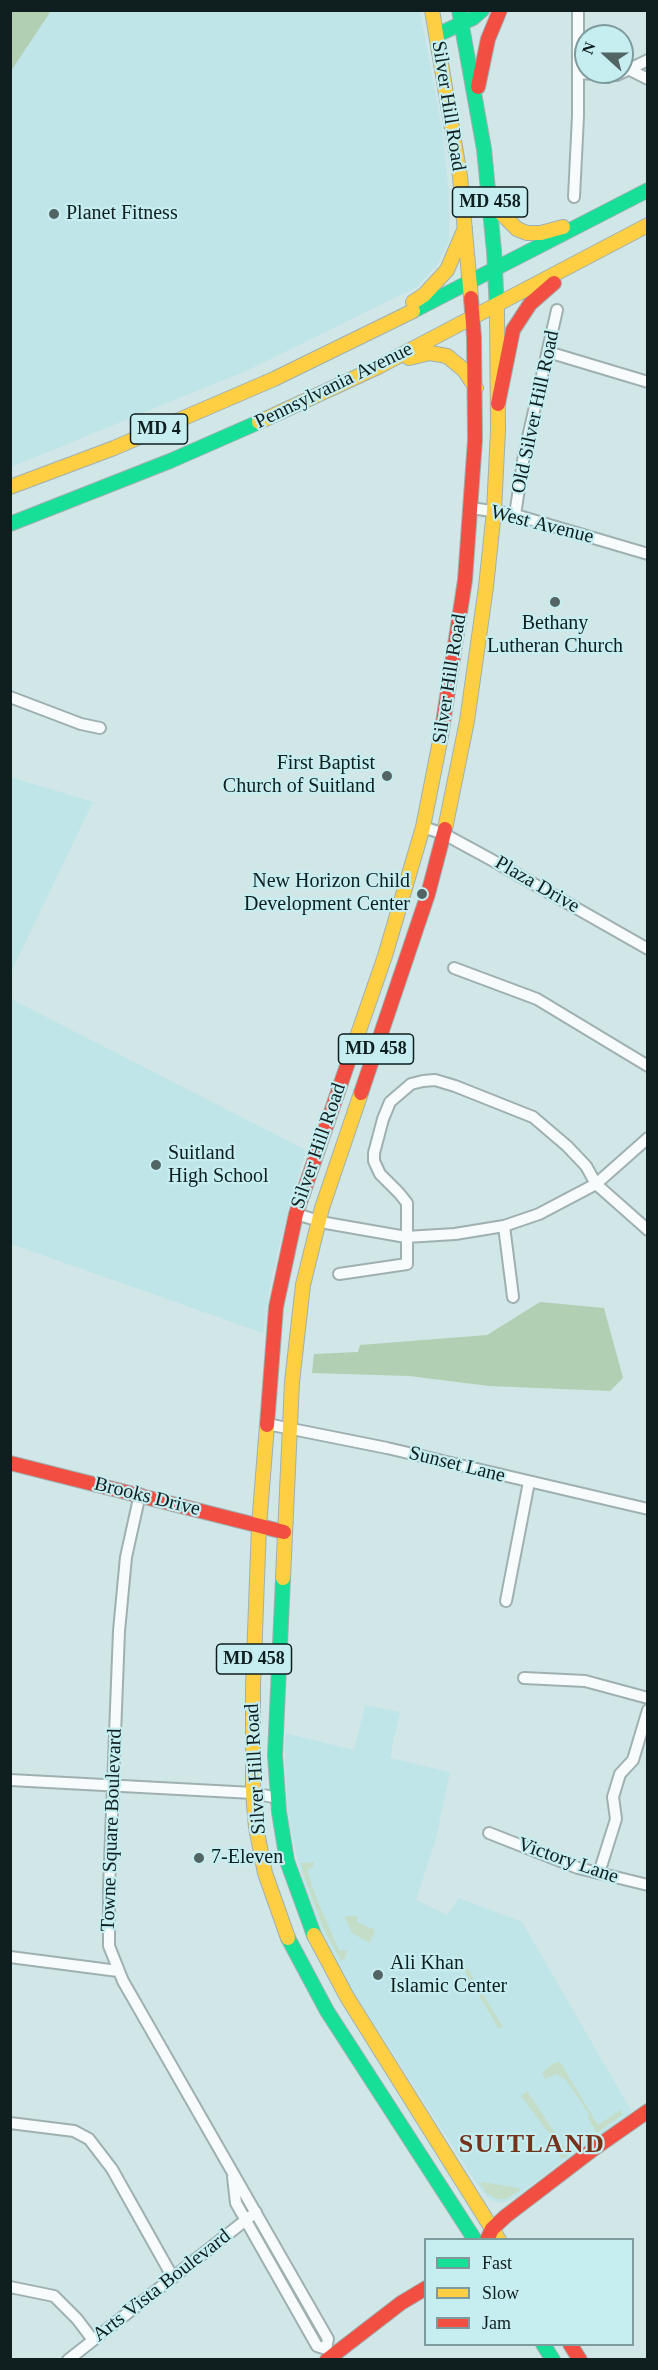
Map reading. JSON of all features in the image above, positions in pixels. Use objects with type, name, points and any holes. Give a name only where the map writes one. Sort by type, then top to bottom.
[{"type":"main road","name":"Silver Hill Road","points":[[432,10],[454,133],[472,317],[476,388],[471,508],[465,580],[451,683],[423,827],[385,956],[296,1214],[276,1306],[259,1526],[253,1686],[253,1793],[256,1827],[266,1873],[291,1946],[327,2012],[471,2238]]},
{"type":"main road","points":[[437,35],[460,14],[482,10]]},
{"type":"main road","points":[[476,100],[488,39],[500,10]]},
{"type":"main road","name":"Silver Hill Road","points":[[460,14],[476,100],[490,202],[495,271],[498,404],[494,510],[476,661],[463,743],[444,834],[428,894],[394,998],[336,1161],[318,1221],[299,1310],[289,1429],[275,1755],[282,1838],[304,1914],[346,1997],[493,2236]]},
{"type":"main road","name":"Pennsylvania Avenue","points":[[10,487],[179,422],[351,342],[495,271],[648,190]]},
{"type":"main road","points":[[490,202],[512,226],[527,233],[541,233],[597,217]]},
{"type":"main road","name":"Pennsylvania Avenue","points":[[10,524],[192,452],[378,367],[648,225]]},
{"type":"main road","points":[[351,342],[387,316],[418,299],[436,283],[453,259],[465,228]]},
{"type":"main road","points":[[498,404],[510,336],[516,324],[535,299],[579,261]]},
{"type":"main road","points":[[378,367],[435,353],[447,356],[457,363],[476,388]]},
{"type":"main road","name":"Brooks Drive","points":[[10,1463],[284,1532]]},
{"type":"main road","points":[[471,2238],[493,2236],[580,2159],[648,2111]]},
{"type":"main road","points":[[401,2303],[424,2281]]},
{"type":"main road","points":[[328,2355],[424,2289]]},
{"type":"main road","points":[[544,2346],[553,2360]]},
{"type":"main road","points":[[571,2346],[580,2360]]},
{"type":"street","points":[[634,68],[648,60]]},
{"type":"street","points":[[634,72],[648,78]]},
{"type":"street","points":[[574,197],[578,84]]},
{"type":"street","name":"Old Silver Hill Road","points":[[515,515],[524,454],[557,310]]},
{"type":"street","points":[[548,352],[648,382]]},
{"type":"street","name":"West Avenue","points":[[471,508],[515,515],[648,554]]},
{"type":"street","points":[[10,697],[81,724],[100,728]]},
{"type":"street","name":"Plaza Drive","points":[[423,827],[444,834],[648,948]]},
{"type":"street","points":[[454,968],[537,999],[648,1066]]},
{"type":"street","points":[[339,1274],[407,1264],[407,1203],[380,1174],[374,1161],[374,1153],[390,1102],[416,1082],[435,1080],[533,1117],[586,1166],[596,1184],[648,1230]]},
{"type":"street","points":[[296,1214],[318,1221],[406,1237],[455,1234],[504,1226],[539,1214],[596,1184],[648,1138]]},
{"type":"street","points":[[504,1226],[513,1297]]},
{"type":"street","name":"Sunset Lane","points":[[267,1424],[387,1448],[648,1509]]},
{"type":"street","points":[[506,1601],[529,1482]]},
{"type":"street","name":"Towne Square Boulevard","points":[[140,1494],[123,1580],[112,1786],[108,1936],[111,1955],[328,2339],[328,2355]]},
{"type":"street","points":[[524,1678],[585,1681],[648,1698]]},
{"type":"street","points":[[599,1873],[616,1819],[613,1797],[620,1774],[633,1760],[648,1710]]},
{"type":"street","points":[[10,1780],[253,1793],[278,1798]]},
{"type":"street","name":"Victory Lane","points":[[489,1833],[578,1868],[648,1886]]},
{"type":"street","points":[[10,1957],[118,1971]]},
{"type":"street","points":[[10,2123],[74,2132],[89,2139],[112,2169],[172,2276]]},
{"type":"street","name":"Towne Square Boulevard","points":[[232,2171],[236,2203],[317,2346],[328,2355]]},
{"type":"street","name":"Arts Vista Boulevard","points":[[68,2360],[256,2212]]},
{"type":"street","points":[[10,2287],[54,2295],[93,2340]]},
{"type":"shaded area","points":[[51,11],[420,11],[442,129],[449,194],[449,240],[438,264],[417,287],[248,370],[11,467],[11,71]]},
{"type":"shaded area","points":[[10,777],[93,802],[11,972]]},
{"type":"shaded area","name":"Suitland High School","points":[[11,999],[306,1150],[278,1249],[263,1333],[11,1244]]},
{"type":"shaded area","points":[[365,1705],[400,1712],[390,1758],[450,1772],[435,1842],[416,1900],[447,1915],[459,1898],[522,1922],[632,2112],[516,2197],[504,2203],[492,2201],[482,2192],[351,1988],[318,1925],[302,1880],[288,1817],[285,1733],[354,1750]]},
{"type":"green space","points":[[10,11],[51,11],[11,71]]},
{"type":"green space","points":[[540,1302],[604,1308],[623,1378],[610,1391],[489,1386],[409,1376],[312,1373],[314,1354],[358,1352],[360,1345],[487,1335]]},
{"type":"green space","points":[[314,1862],[313,1867],[307,1870],[339,1950],[347,1950],[346,1957],[341,1961],[324,1930],[303,1874],[301,1863]]},
{"type":"green space","points":[[344,1916],[357,1916],[357,1922],[375,1930],[370,1943],[352,1933]]},
{"type":"green space","points":[[459,1955],[503,2027],[499,2029],[456,1957]]},
{"type":"green space","points":[[560,2062],[598,2125],[620,2110],[622,2115],[597,2133],[588,2118],[589,2114],[566,2080],[556,2074],[545,2079],[542,2072],[554,2063]]},
{"type":"green space","points":[[527,2091],[569,2154],[566,2157],[561,2158],[557,2152],[559,2147],[521,2096]]},
{"type":"green space","points":[[483,2182],[521,2190],[506,2199],[497,2199],[486,2193],[480,2184]]},
{"type":"traffic: fast","points":[[459,10],[484,149],[497,310]]},
{"type":"traffic: fast","points":[[437,35],[473,18],[482,10]]},
{"type":"traffic: fast","points":[[413,311],[648,190]]},
{"type":"traffic: fast","points":[[10,524],[170,461],[259,422]]},
{"type":"traffic: fast","points":[[283,1578],[275,1755],[279,1812],[287,1861],[314,1935]]},
{"type":"traffic: fast","points":[[288,1938],[327,2011],[474,2238]]},
{"type":"traffic: fast","points":[[544,2346],[553,2360]]},
{"type":"traffic: slow","points":[[432,10],[460,176],[471,298]]},
{"type":"traffic: slow","points":[[490,202],[517,229],[527,233],[541,233],[563,227]]},
{"type":"traffic: slow","points":[[259,422],[378,367],[648,225]]},
{"type":"traffic: slow","points":[[413,302],[424,295],[447,270],[465,228]]},
{"type":"traffic: slow","points":[[445,829],[467,721],[494,511],[498,430],[497,310]]},
{"type":"traffic: slow","points":[[10,487],[114,448],[274,379],[413,311]]},
{"type":"traffic: slow","points":[[409,358],[430,353],[447,356],[464,370],[476,388]]},
{"type":"traffic: slow","points":[[351,1054],[385,956],[423,827],[441,736]]},
{"type":"traffic: slow","points":[[283,1578],[292,1382],[303,1285],[322,1208],[361,1093]]},
{"type":"traffic: slow","points":[[267,1425],[259,1526],[253,1686],[253,1793],[256,1827],[265,1873],[288,1938]]},
{"type":"traffic: slow","points":[[314,1935],[347,1997],[498,2238]]},
{"type":"traffic: jam","points":[[478,87],[488,39],[500,10]]},
{"type":"traffic: jam","points":[[498,404],[513,330],[530,304],[554,283]]},
{"type":"traffic: jam","points":[[441,736],[465,580],[475,440],[474,337],[471,298]]},
{"type":"traffic: jam","points":[[361,1093],[428,894],[445,829]]},
{"type":"traffic: jam","points":[[267,1425],[276,1307],[296,1214],[351,1054]]},
{"type":"traffic: jam","points":[[10,1463],[284,1532]]},
{"type":"traffic: jam","points":[[488,2238],[492,2229],[506,2216],[648,2111]]},
{"type":"traffic: jam","points":[[327,2360],[401,2303],[424,2289]]},
{"type":"traffic: jam","points":[[571,2346],[580,2360]]},
{"type":"place","name":"Planet Fitness","points":[[54,214]]},
{"type":"place","name":"Bethany Lutheran Church","points":[[555,602]]},
{"type":"place","name":"First Baptist Church of Suitland","points":[[387,776]]},
{"type":"place","name":"New Horizon Child Development Center","points":[[422,894]]},
{"type":"place","name":"Suitland High School","points":[[156,1165]]},
{"type":"place","name":"7-Eleven","points":[[199,1858]]},
{"type":"place","name":"Ali Khan Islamic Center","points":[[378,1975]]},
{"type":"district","name":"SUITLAND","points":[[532,2145]]}]
